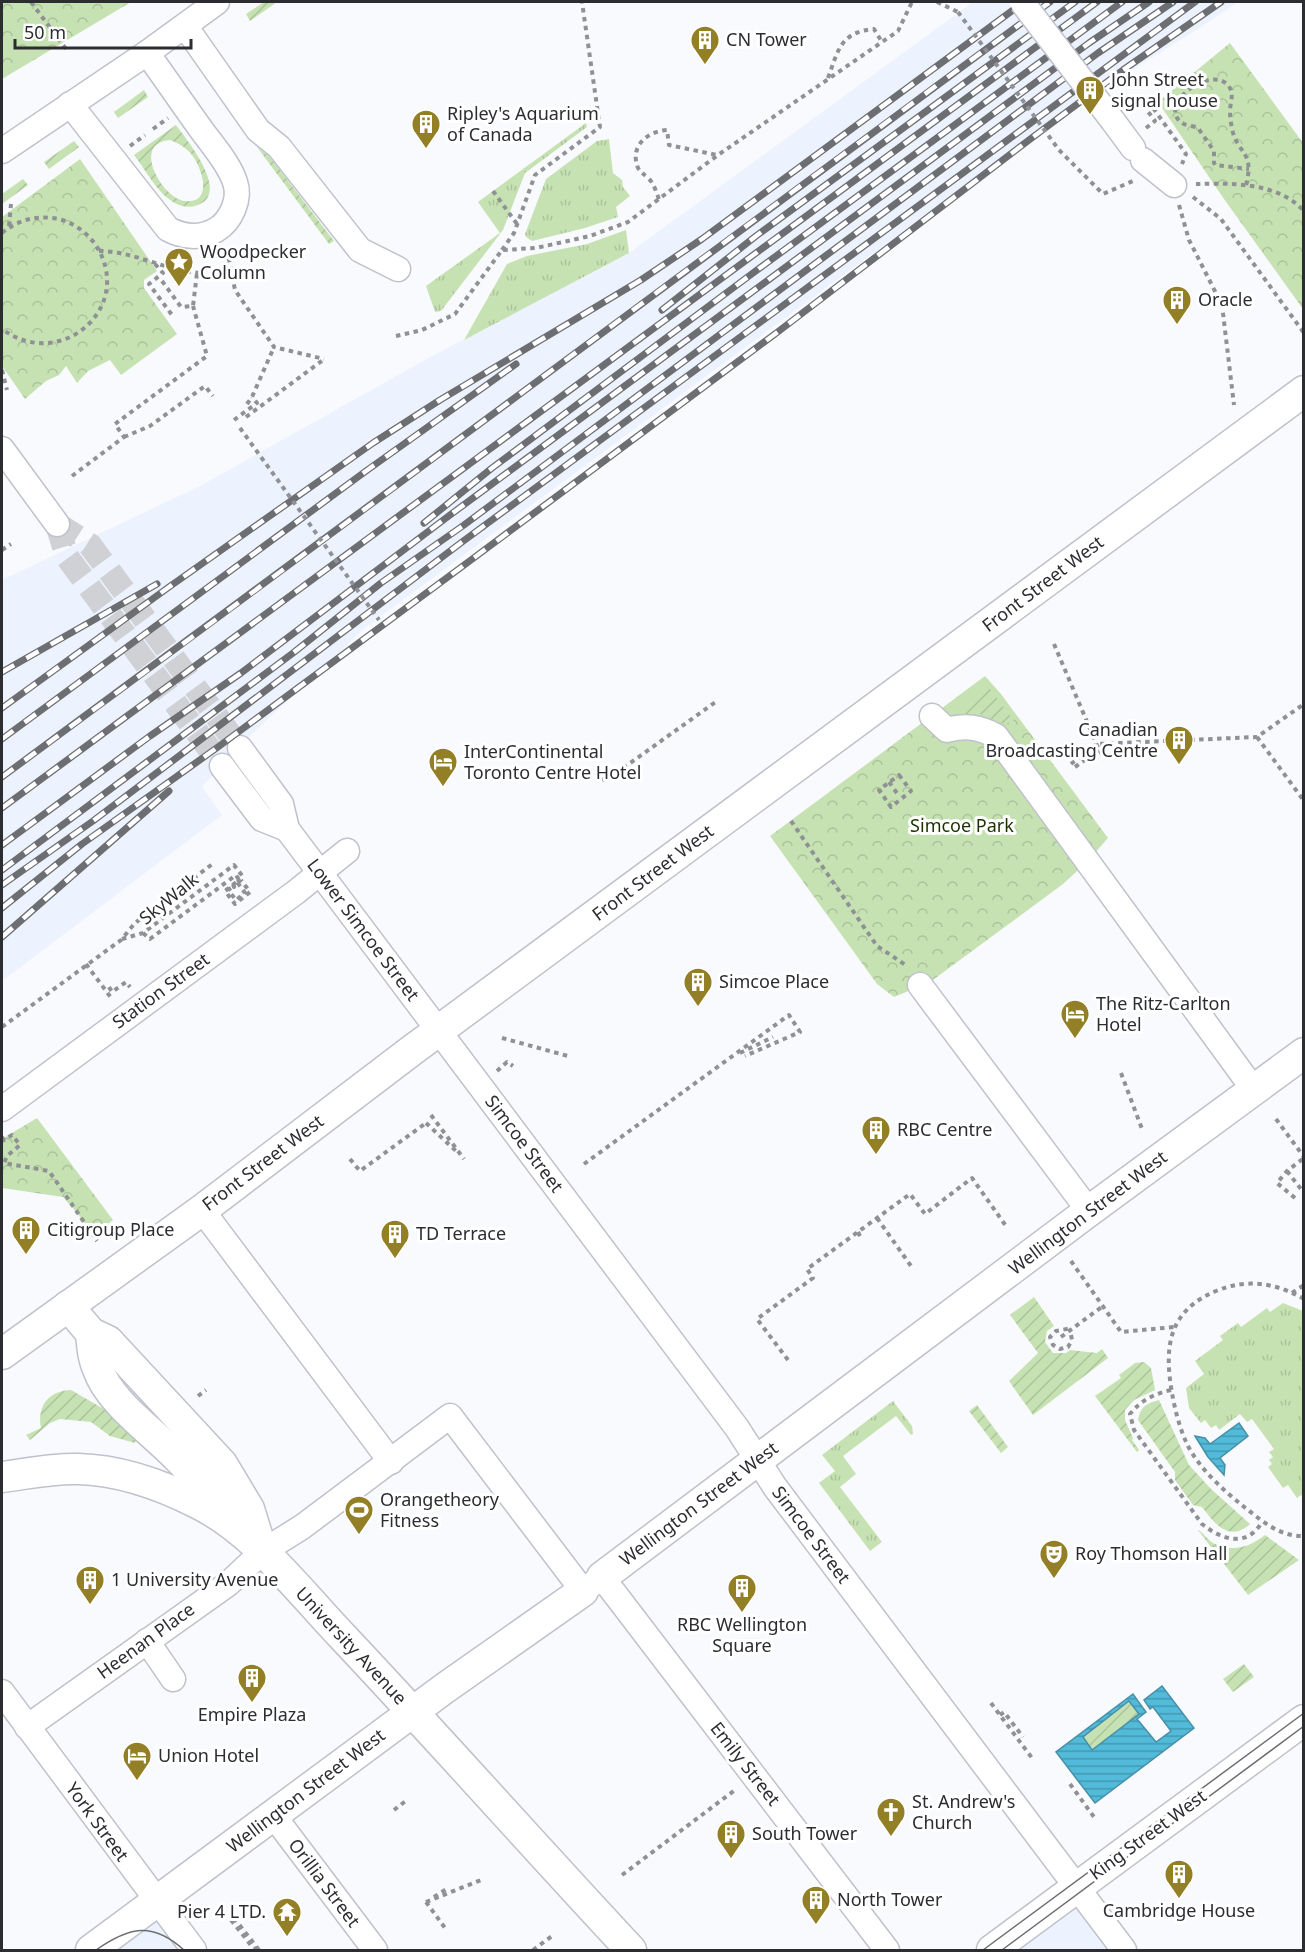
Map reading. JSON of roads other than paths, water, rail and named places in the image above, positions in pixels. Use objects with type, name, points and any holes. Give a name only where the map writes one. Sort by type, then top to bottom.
[{"type":"main road","name":"Front Street West","points":[[2,1354],[202,1210],[438,1030],[1304,391]]},
{"type":"main road","name":"Wellington Street West","points":[[91,1950],[413,1712],[593,1584],[1089,1211],[1304,1053]]},
{"type":"main road","points":[[68,1306],[91,1333],[108,1341],[222,1464],[249,1509],[262,1552]]},
{"type":"main road","points":[[91,1333],[98,1371],[112,1392],[122,1405],[191,1472],[220,1516]]},
{"type":"main road","name":"University Avenue","points":[[2,1477],[76,1469],[103,1471],[150,1483],[177,1493],[220,1516],[246,1535],[413,1712],[631,1950]]},
{"type":"main road","name":"King Street West","points":[[992,1950],[1304,1720]]},
{"type":"street","points":[[2,151],[147,53],[217,2]]},
{"type":"street","points":[[1022,2],[1113,122],[1147,161]]},
{"type":"street","points":[[185,26],[258,130],[279,147],[360,250],[398,268]]},
{"type":"street","points":[[70,104],[168,229],[179,235],[203,236],[220,227],[234,208],[235,183],[224,161],[147,53]]},
{"type":"street","points":[[2,449],[57,524]]},
{"type":"street","points":[[932,716],[947,730],[963,726],[980,728],[996,736],[1254,1090]]},
{"type":"street","name":"Lower Simcoe Street","points":[[240,748],[281,804],[287,829],[438,1030]]},
{"type":"street","name":"Lower Simcoe Street","points":[[222,766],[262,819],[287,829]]},
{"type":"street","name":"Station Street","points":[[2,1109],[347,851]]},
{"type":"street","points":[[920,985],[1089,1211]]},
{"type":"street","name":"Simcoe Street","points":[[438,1030],[737,1428],[809,1533],[1124,1950]]},
{"type":"street","points":[[202,1210],[391,1462]]},
{"type":"street","name":"Emily Street","points":[[391,1462],[450,1416],[769,1795],[887,1950]]},
{"type":"street","name":"Heenan Place","points":[[27,1727],[228,1584],[262,1552],[302,1527],[391,1462]]},
{"type":"street","points":[[147,1641],[173,1678]]},
{"type":"street","name":"York Street","points":[[2,1692],[194,1950]]},
{"type":"street","name":"Orillia Street","points":[[273,1815],[375,1950]]},
{"type":"water","points":[[1239,1423],[1248,1436],[1220,1458],[1225,1465],[1224,1475],[1208,1457],[1195,1436],[1205,1438],[1210,1444]]},
{"type":"water","points":[[1162,1686],[1194,1728],[1095,1803],[1056,1752],[1133,1694],[1146,1712],[1137,1719],[1156,1742],[1171,1731],[1153,1707],[1150,1709],[1144,1700]],"holes":[[[1129,1701],[1139,1714],[1092,1750],[1083,1737]]]},
{"type":"tunnel","points":[[57,524],[67,557],[222,766]]},
{"type":"tunnel","points":[[57,524],[90,545],[240,748]]},
{"type":"tram line","points":[[983,1950],[1304,1713]]},
{"type":"tram line","points":[[1002,1950],[1304,1726]]},
{"type":"tram line","points":[[96,1950],[119,1936],[140,1930],[161,1935],[184,1950]]},
{"type":"railway","points":[[2,708],[373,443],[440,400],[641,280],[702,239],[1024,2]]},
{"type":"railway","points":[[2,777],[1050,2]]},
{"type":"railway","points":[[662,310],[756,236],[1075,2]]},
{"type":"railway","points":[[2,808],[1097,2]]},
{"type":"railway","points":[[424,523],[492,468],[753,273],[1122,2]]},
{"type":"railway","points":[[2,845],[150,736],[241,673],[450,515],[1089,43],[1149,2]]},
{"type":"railway","points":[[2,870],[293,653],[381,583],[464,525],[1098,53],[1173,2]]},
{"type":"railway","points":[[2,885],[93,821],[462,542],[1195,2]]},
{"type":"railway","points":[[2,908],[82,844],[218,747],[775,334],[1123,70],[1221,2]]},
{"type":"railway","points":[[2,739],[366,471],[516,364]]},
{"type":"railway","points":[[2,672],[157,584]]},
{"type":"railway","points":[[2,937],[169,791]]},
{"type":"place","name":"CN Tower","points":[[705,66]]},
{"type":"place","name":"John Street signal house","points":[[1090,116]]},
{"type":"place","name":"Ripley's Aquarium of Canada","points":[[426,150]]},
{"type":"place","name":"Woodpecker Column","points":[[179,288]]},
{"type":"place","name":"Oracle","points":[[1177,326]]},
{"type":"place","name":"Canadian Broadcasting Centre","points":[[1179,766]]},
{"type":"place","name":"InterContinental Toronto Centre Hotel","points":[[443,788]]},
{"type":"place","name":"Simcoe Place","points":[[698,1008]]},
{"type":"place","name":"The Ritz-Carlton Hotel","points":[[1075,1040]]},
{"type":"place","name":"RBC Centre","points":[[876,1156]]},
{"type":"place","name":"Citigroup Place","points":[[26,1256]]},
{"type":"place","name":"TD Terrace","points":[[395,1260]]},
{"type":"place","name":"Orangetheory Fitness","points":[[359,1536]]},
{"type":"place","name":"Roy Thomson Hall","points":[[1054,1580]]},
{"type":"place","name":"1 University Avenue","points":[[90,1606]]},
{"type":"place","name":"RBC Wellington Square","points":[[742,1614]]},
{"type":"place","name":"Empire Plaza","points":[[252,1704]]},
{"type":"place","name":"Union Hotel","points":[[137,1782]]},
{"type":"place","name":"St. Andrew's Church","points":[[891,1838]]},
{"type":"place","name":"South Tower","points":[[731,1860]]},
{"type":"place","name":"Cambridge House","points":[[1179,1900]]},
{"type":"place","name":"North Tower","points":[[816,1926]]},
{"type":"place","name":"Pier 4 LTD.","points":[[287,1938]]},
{"type":"park label","name":"Simcoe Park","points":[[962,826]]}]
